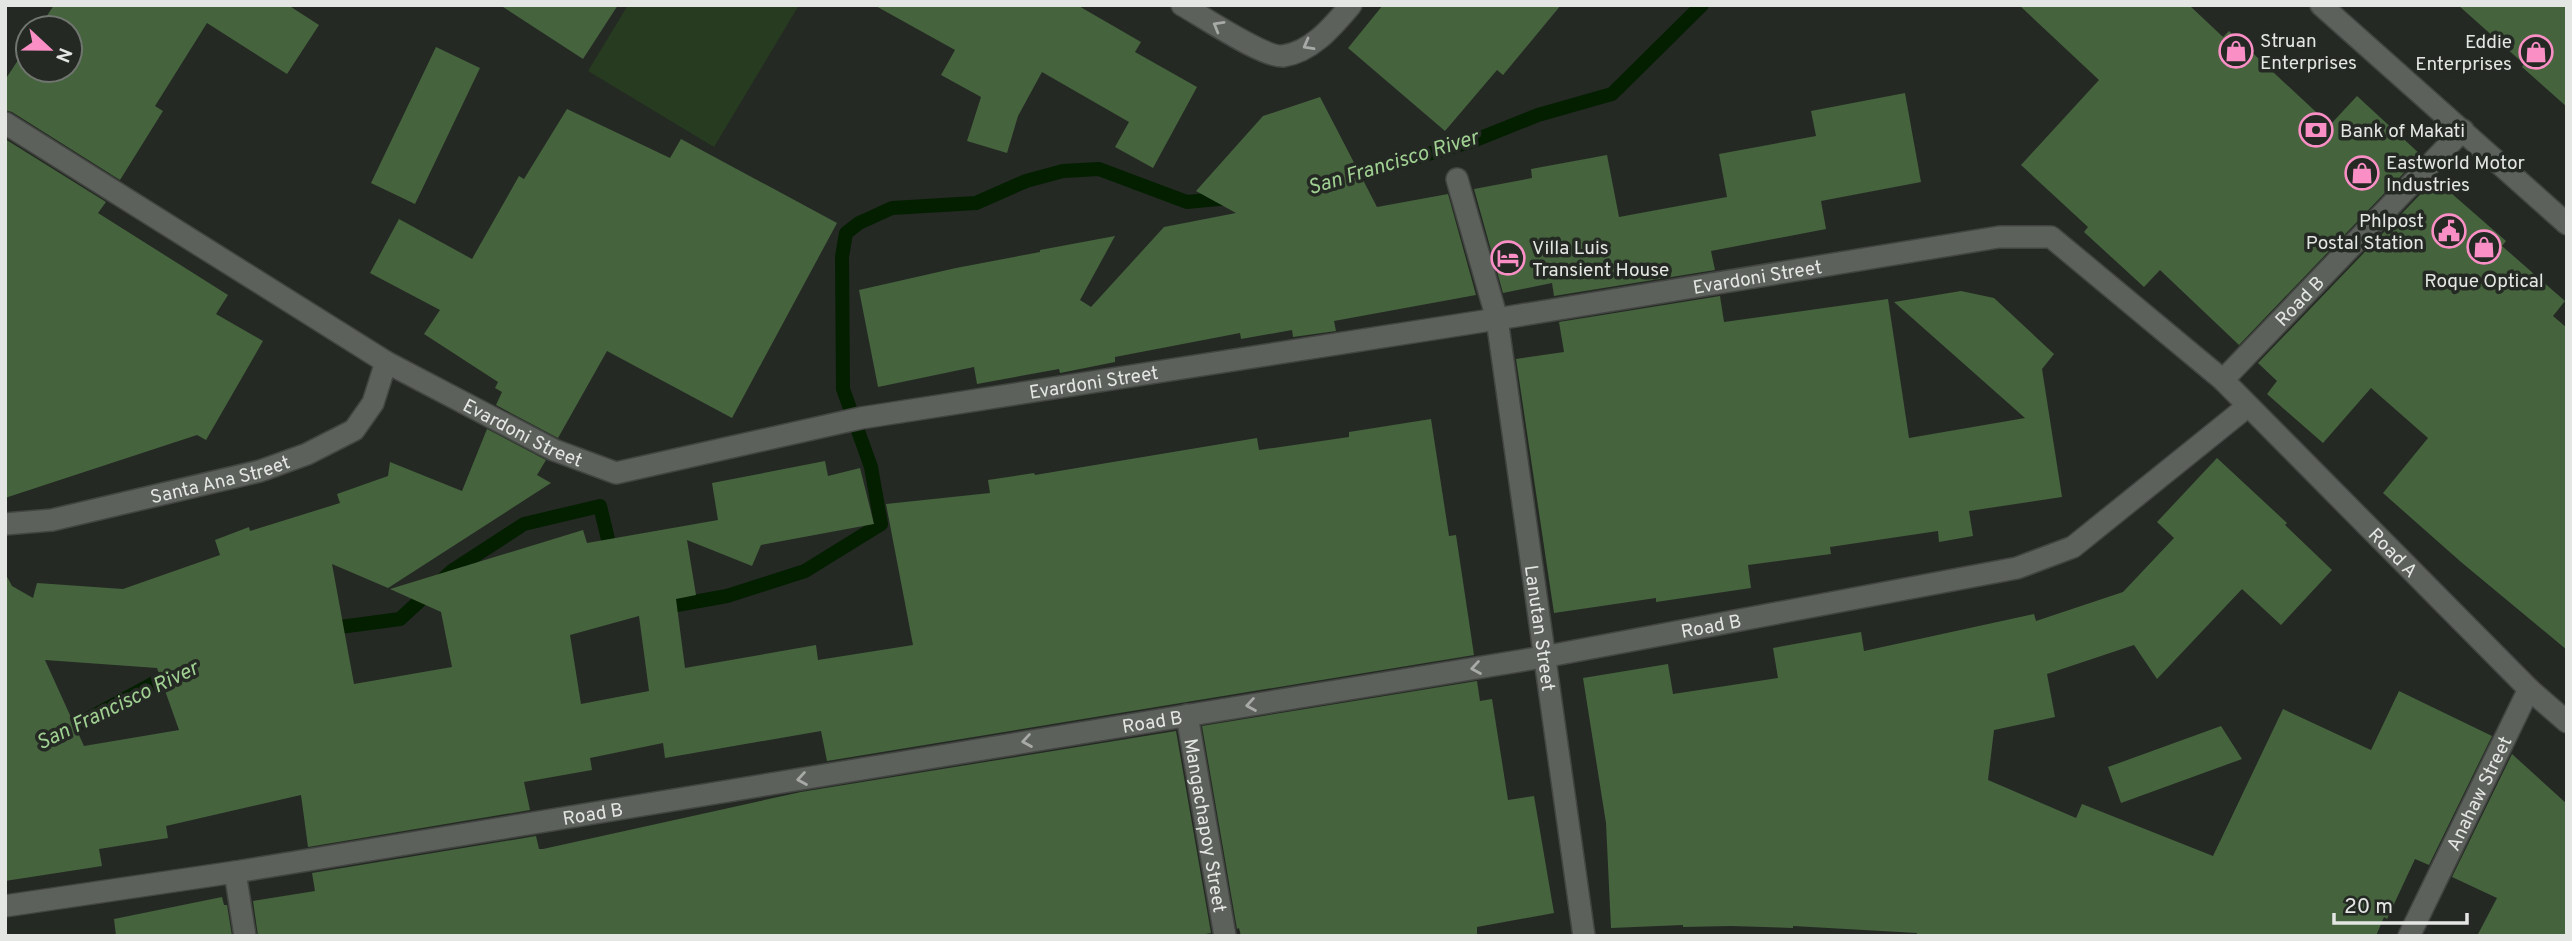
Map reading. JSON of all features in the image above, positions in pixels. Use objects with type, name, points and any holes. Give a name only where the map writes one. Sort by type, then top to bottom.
[{"type":"street","points":[[1182,5],[1253,46],[1281,56],[1309,46],[1330,30],[1350,5]]},
{"type":"street","points":[[2321,5],[2567,224]]},
{"type":"street","name":"Evardoni Street","points":[[5,123],[386,362],[554,450],[616,473],[854,419],[1999,237],[2051,237],[2223,380]]},
{"type":"street","name":"Road B","points":[[2223,380],[2463,130]]},
{"type":"street","name":"Lanutan Street","points":[[1457,179],[1496,319],[1584,936]]},
{"type":"street","name":"Santa Ana Street","points":[[5,524],[52,520],[260,471],[307,454],[354,430],[373,403],[386,362]]},
{"type":"street","name":"Road A","points":[[2223,380],[2529,689],[2567,722]]},
{"type":"street","name":"Road B","points":[[5,906],[235,872],[1543,657],[2017,568],[2073,547],[2248,406]]},
{"type":"street","name":"Anahaw Street","points":[[2409,936],[2529,689]]},
{"type":"street","name":"Mangachapoy Street","points":[[1187,715],[1225,936]]},
{"type":"street","points":[[235,872],[245,936]]},
{"type":"green space","points":[[628,5],[799,5],[714,147],[588,71]]},
{"type":"building","points":[[54,5],[288,5],[319,25],[287,74],[207,23],[155,106],[163,111],[120,180],[5,110],[5,80],[14,66],[14,84],[84,84],[84,14],[48,14]]},
{"type":"building","points":[[500,5],[618,5],[583,59]]},
{"type":"building","points":[[874,5],[1077,5],[1141,42],[1135,52],[1197,87],[1153,168],[1115,147],[1129,122],[1042,72],[1018,116],[1007,153],[967,141],[981,97],[941,75],[955,50]]},
{"type":"building","points":[[1383,5],[1561,5],[1503,75],[1497,70],[1445,131],[1348,48]]},
{"type":"building","points":[[2019,5],[2189,5],[2223,37],[2229,31],[2330,125],[2357,96],[2421,155],[2239,345],[2160,270],[2144,287],[2084,232],[2088,227],[2021,165],[2099,80]]},
{"type":"building","points":[[2458,5],[2567,5],[2567,107],[2522,67],[2524,64]]},
{"type":"building","points":[[436,47],[480,68],[415,204],[371,183]]},
{"type":"building","points":[[1905,93],[1921,182],[1821,201],[1826,229],[1711,251],[1715,270],[1554,296],[1552,283],[1503,293],[1474,189],[1532,178],[1531,169],[1607,155],[1619,217],[1727,197],[1719,154],[1816,136],[1811,111]]},
{"type":"building","points":[[1320,97],[1377,207],[1448,194],[1476,295],[1334,321],[1336,331],[1293,337],[1292,330],[1241,339],[1240,333],[1115,357],[1115,362],[1060,373],[1059,369],[977,384],[974,367],[878,387],[859,290],[1115,236],[1080,300],[1091,307],[1164,227],[1236,213],[1196,191],[1263,116]]},
{"type":"building","points":[[567,109],[670,158],[681,139],[837,223],[732,418],[607,351],[558,438],[496,405],[502,392],[495,388],[498,382],[424,334],[440,310],[370,273],[399,219],[472,259],[519,176],[524,179]]},
{"type":"building","points":[[5,139],[106,202],[98,213],[228,295],[216,314],[263,341],[206,440],[197,435],[5,498]]},
{"type":"building","points":[[2435,179],[2506,241],[2502,246],[2565,301],[2553,316],[2567,328],[2567,650],[2383,493],[2428,438],[2371,388],[2323,443],[2267,394],[2277,381],[2258,363]]},
{"type":"building","points":[[1961,291],[1994,298],[2054,354],[2042,369],[2062,497],[1969,511],[1973,536],[1939,542],[1938,531],[1830,547],[1831,554],[1748,565],[1751,588],[1554,613],[1516,359],[1564,352],[1559,322],[1720,296],[1724,322],[1888,299],[1909,438],[2025,418],[1894,302]]},
{"type":"building","points":[[1431,419],[1449,536],[1456,535],[1474,655],[827,761],[821,731],[665,758],[663,743],[590,758],[592,770],[524,782],[530,810],[308,847],[301,795],[166,826],[168,838],[99,849],[102,866],[5,881],[5,573],[12,586],[33,598],[37,583],[123,589],[220,555],[215,540],[249,527],[250,531],[340,503],[337,494],[388,476],[390,462],[462,491],[487,429],[546,460],[537,475],[551,483],[388,588],[332,564],[354,684],[452,667],[441,612],[390,589],[583,530],[587,543],[718,520],[712,483],[825,461],[828,476],[860,468],[874,524],[761,545],[752,566],[687,540],[696,595],[676,599],[685,668],[816,645],[818,660],[913,645],[886,504],[990,493],[988,480],[1035,475],[1257,438],[1259,450],[1349,437],[1349,432]],"holes":[[[639,616],[649,691],[581,704],[570,635]],[[45,660],[157,668],[179,730],[84,746]]]},
{"type":"building","points":[[2217,458],[2287,523],[2285,525],[2332,570],[2281,625],[2242,589],[2157,679],[2134,645],[2047,674],[2055,717],[1994,730],[1988,780],[2076,818],[2082,804],[2213,856],[2283,709],[2371,750],[2399,691],[2492,736],[2429,865],[2415,859],[2387,919],[2384,917],[2376,936],[1916,936],[1917,933],[1793,926],[1683,925],[1611,928],[1606,823],[1583,678],[1668,664],[1673,694],[1778,678],[1773,648],[1861,632],[1864,651],[2034,614],[2036,621],[2123,592],[2174,538],[2157,522]]},
{"type":"building","points":[[1477,681],[1480,701],[1492,699],[1508,800],[1534,796],[1554,913],[1477,927],[1477,936],[1241,936],[1239,928],[1237,929],[1202,726]]},
{"type":"building","points":[[2221,726],[2242,759],[2121,803],[2108,767]]},
{"type":"building","points":[[1176,731],[1211,933],[1195,936],[258,936],[253,901],[315,891],[312,873],[536,836],[539,849],[543,849],[801,792]]},
{"type":"building","points":[[2512,754],[2567,804],[2567,936],[2477,936],[2497,898],[2452,877]]},
{"type":"building","points":[[222,897],[224,905],[227,905],[232,936],[116,936],[114,919]]},
{"type":"waterway","name":"San Francisco River","points":[[1342,179],[1473,141],[1538,115],[1612,94],[1702,5]]},
{"type":"waterway","name":"San Francisco River","points":[[660,608],[727,596],[805,571],[881,524],[871,467],[843,389],[842,257],[846,233],[859,223],[892,208],[976,203],[1026,181],[1063,171],[1099,169],[1187,202],[1229,198]]},
{"type":"waterway","name":"San Francisco River","points":[[325,629],[400,619],[453,570],[524,524],[600,506],[612,556]]},
{"type":"waterway","name":"San Francisco River","points":[[60,734],[156,682],[179,673]]},
{"type":"place","name":"Struan Enterprises","points":[[2236,51]]},
{"type":"place","name":"Eddie Enterprises","points":[[2536,52]]},
{"type":"place","name":"Bank of Makati","points":[[2316,130]]},
{"type":"place","name":"Eastworld Motor Industries","points":[[2362,173]]},
{"type":"place","name":"Phlpost Postal Station","points":[[2449,231]]},
{"type":"place","name":"Roque Optical","points":[[2484,247]]},
{"type":"place","name":"Villa Luis Transient House","points":[[1508,258]]}]
